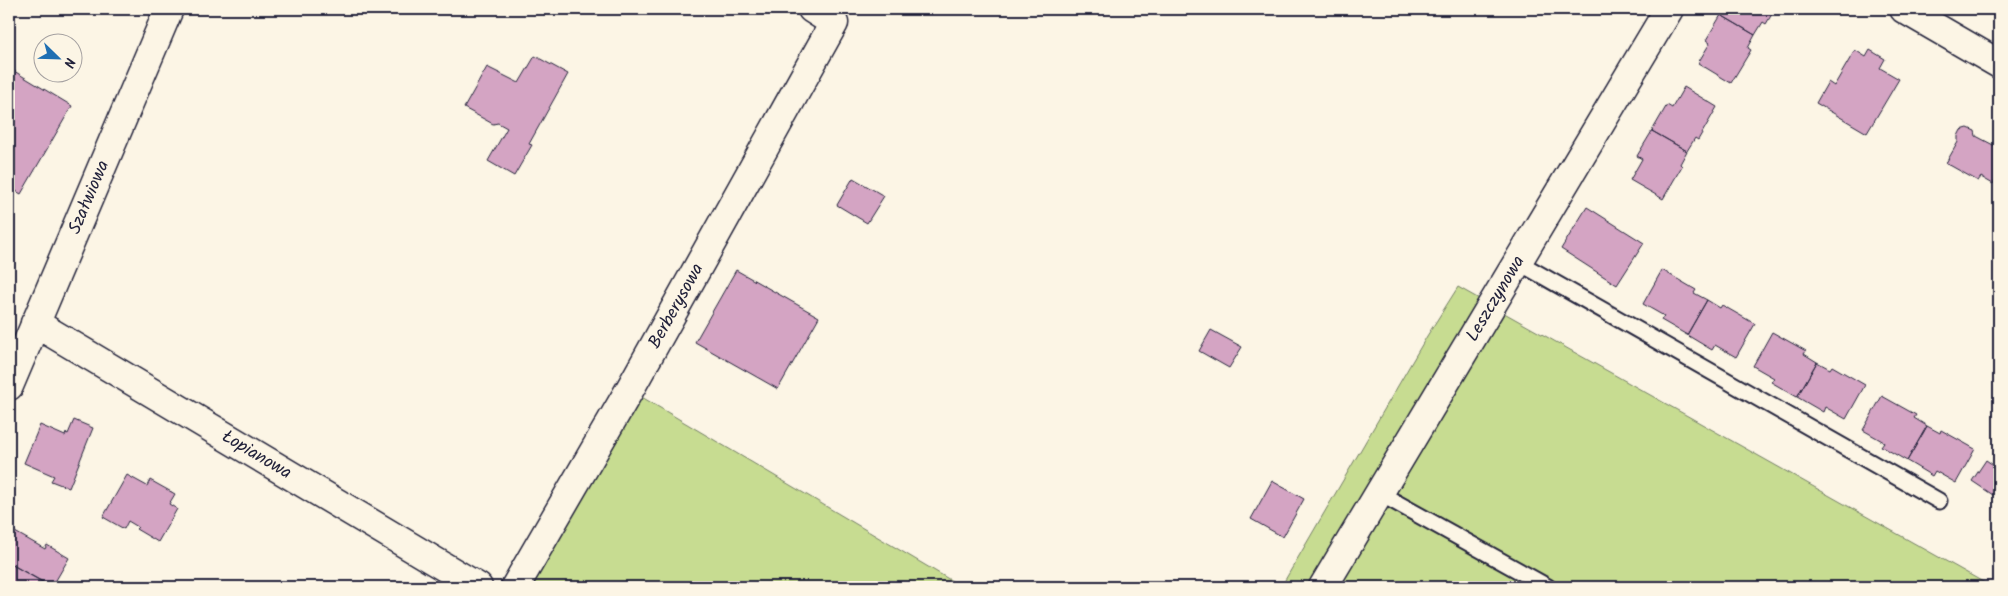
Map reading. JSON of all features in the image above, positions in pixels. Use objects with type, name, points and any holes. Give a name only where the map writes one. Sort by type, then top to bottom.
[{"type":"street","name":"Szałwiowa","points":[[9,386],[169,9]]},
{"type":"street","name":"Leszczynowa","points":[[1323,587],[1669,9]]},
{"type":"street","points":[[1904,9],[1999,64]]},
{"type":"street","name":"Berberysowa","points":[[516,587],[635,381],[823,16]]},
{"type":"street","name":"Łopianowa","points":[[35,323],[478,587]]},
{"type":"lane","points":[[1518,262],[1939,501]]},
{"type":"lane","points":[[1379,493],[1548,587]]},
{"type":"green space","points":[[1458,287],[1992,587],[1281,587],[1427,336]]},
{"type":"green space","points":[[640,396],[962,587],[530,587]]},
{"type":"building","points":[[1724,9],[1775,9],[1766,24],[1763,22],[1755,35],[1721,15]]},
{"type":"building","points":[[1721,15],[1755,35],[1748,48],[1751,50],[1731,83],[1698,63],[1710,43],[1706,40]]},
{"type":"building","points":[[1855,50],[1866,57],[1870,50],[1885,59],[1880,68],[1899,79],[1867,133],[1816,103],[1828,82],[1834,86]]},
{"type":"building","points":[[535,56],[568,74],[529,144],[532,145],[514,176],[488,161],[507,128],[498,123],[493,124],[464,108],[487,67],[519,83]]},
{"type":"building","points":[[9,68],[72,106],[21,194],[9,187]]},
{"type":"building","points":[[1684,87],[1717,107],[1698,140],[1695,138],[1687,151],[1652,131],[1667,105],[1672,108]]},
{"type":"building","points":[[1968,128],[1975,131],[1976,136],[1997,147],[1995,152],[1999,154],[1999,173],[1993,184],[1981,177],[1978,181],[1946,163],[1958,142],[1961,130]]},
{"type":"building","points":[[1652,131],[1687,151],[1680,164],[1682,166],[1663,199],[1630,180],[1642,159],[1637,156]]},
{"type":"building","points":[[853,178],[884,196],[867,223],[837,205]]},
{"type":"building","points":[[1587,207],[1644,243],[1617,285],[1561,249]]},
{"type":"building","points":[[736,270],[819,317],[778,389],[695,342]]},
{"type":"building","points":[[1662,270],[1696,290],[1694,293],[1707,300],[1687,335],[1661,320],[1664,316],[1643,304]]},
{"type":"building","points":[[1707,300],[1720,308],[1722,305],[1755,324],[1736,357],[1715,345],[1712,350],[1687,335]]},
{"type":"building","points":[[1211,330],[1242,347],[1229,368],[1199,351]]},
{"type":"building","points":[[1772,332],[1806,351],[1804,354],[1817,362],[1797,397],[1771,382],[1774,378],[1753,366]]},
{"type":"building","points":[[1817,362],[1830,369],[1832,366],[1865,385],[1846,419],[1825,407],[1823,412],[1797,397]]},
{"type":"building","points":[[1882,396],[1916,415],[1914,418],[1927,426],[1907,461],[1881,446],[1884,442],[1863,430]]},
{"type":"building","points":[[74,420],[93,428],[69,488],[51,481],[54,476],[24,463],[40,425],[65,436],[66,433],[68,434]]},
{"type":"building","points":[[1927,426],[1940,433],[1941,430],[1975,449],[1956,483],[1935,471],[1932,476],[1907,461]]},
{"type":"building","points":[[1986,460],[1999,469],[1999,499],[1972,481]]},
{"type":"building","points":[[127,475],[147,486],[150,480],[175,494],[169,504],[177,509],[158,542],[136,529],[138,527],[128,521],[124,529],[103,517]]},
{"type":"building","points":[[1272,481],[1304,499],[1283,537],[1251,519]]},
{"type":"building","points":[[15,532],[45,549],[47,545],[69,558],[52,587],[9,563],[9,542]]},
{"type":"building","points":[[9,563],[51,587],[9,587]]}]
